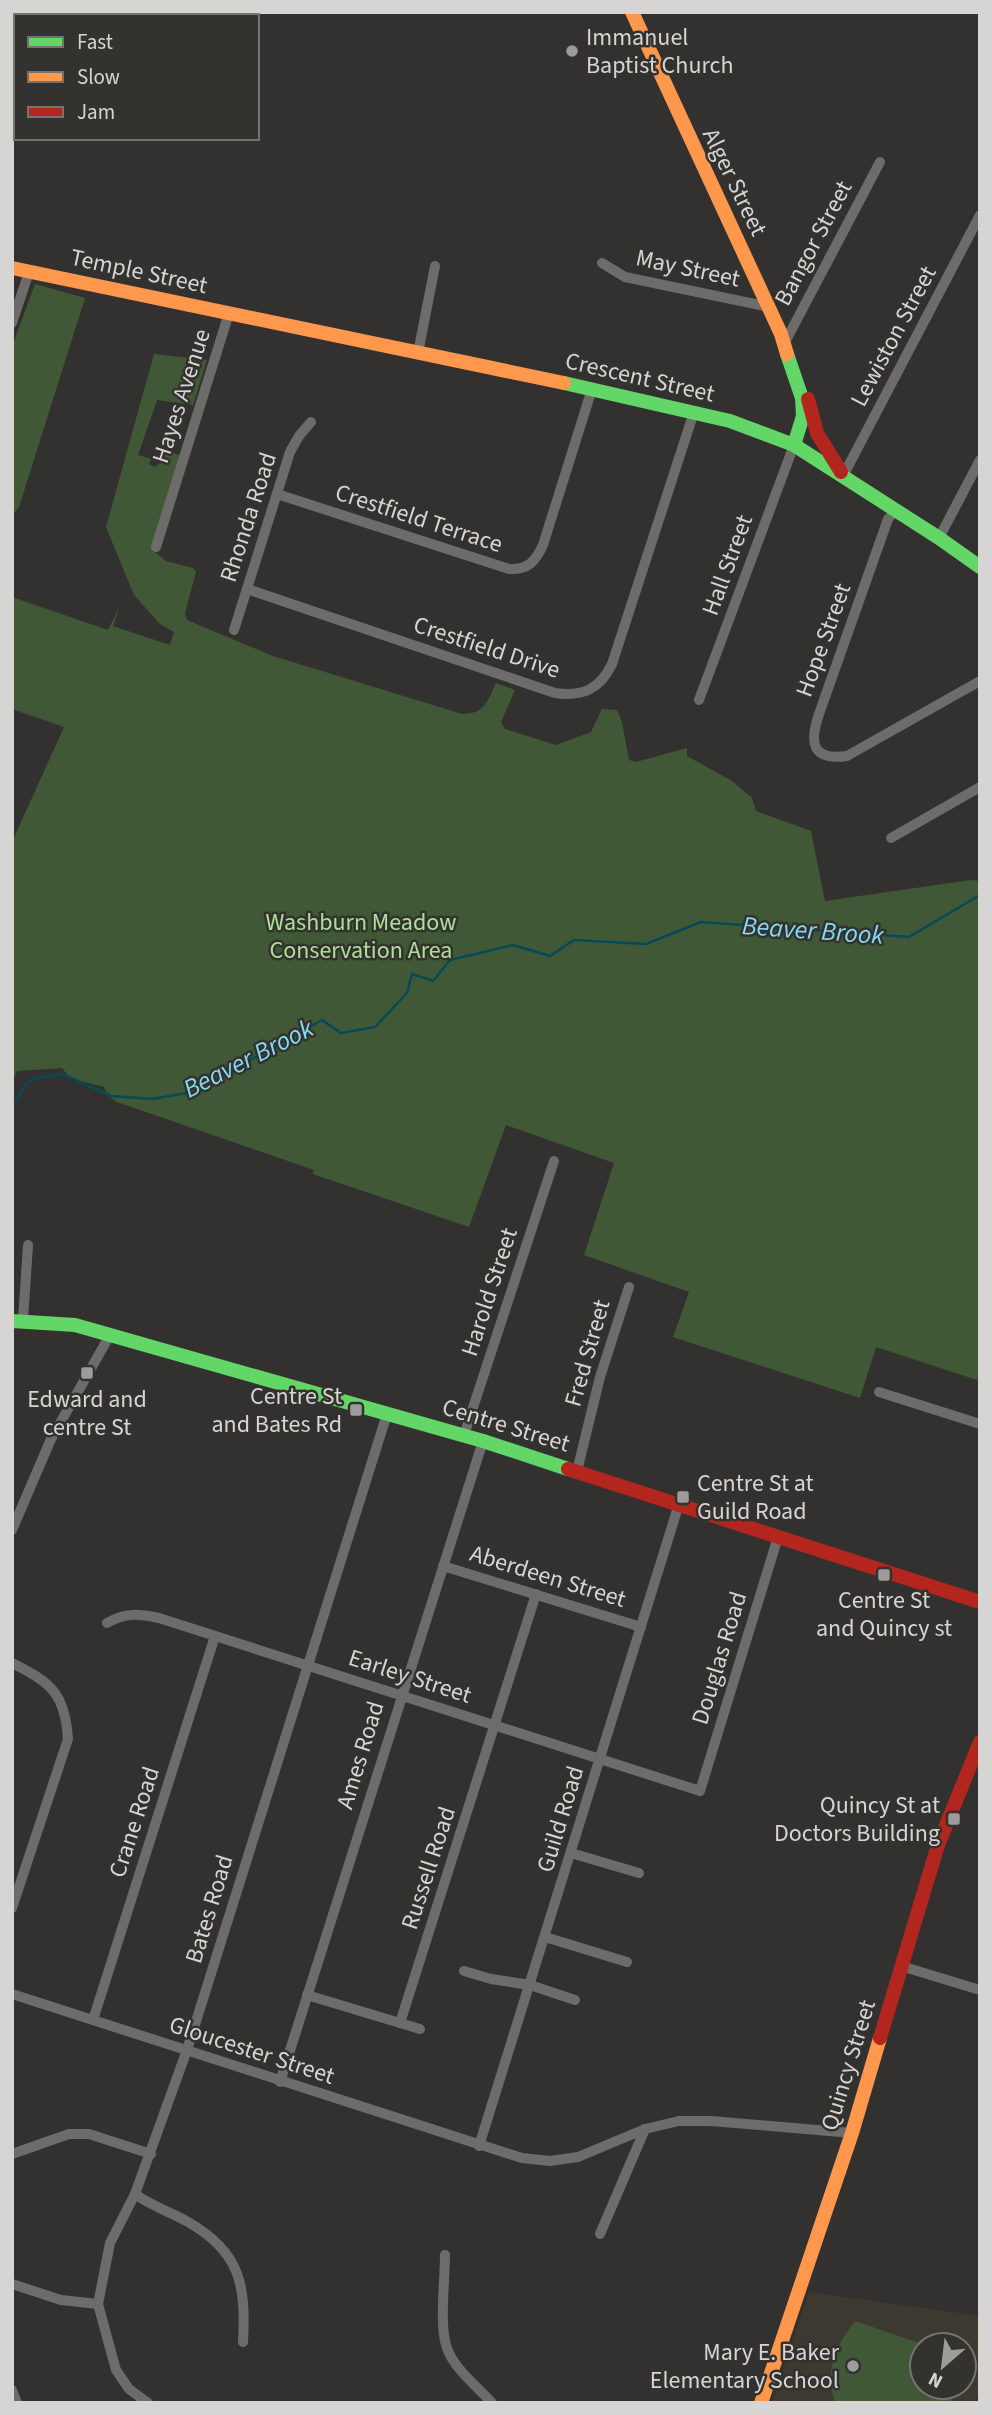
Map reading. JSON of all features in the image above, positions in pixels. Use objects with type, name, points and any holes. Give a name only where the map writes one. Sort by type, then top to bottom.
[{"type":"main road","name":"Alger Street","points":[[632,12],[784,344],[802,398],[803,416],[794,445]]},
{"type":"main road","name":"Temple Street","points":[[12,268],[256,319]]},
{"type":"main road","name":"Crescent Street","points":[[256,319],[592,389],[755,429],[794,445],[843,475],[980,567]]},
{"type":"main road","points":[[794,374],[804,388],[817,433],[843,475]]},
{"type":"main road","name":"Centre Street","points":[[18,1320],[75,1325],[464,1435],[980,1602]]},
{"type":"main road","name":"Quincy Street","points":[[761,2403],[852,2133],[938,1845],[980,1742]]},
{"type":"street","name":"Bangor Street","points":[[784,344],[880,162]]},
{"type":"street","name":"Lewiston Street","points":[[843,475],[980,215]]},
{"type":"street","name":"May Street","points":[[602,263],[625,277],[769,307]]},
{"type":"street","points":[[418,353],[435,266]]},
{"type":"street","points":[[12,323],[29,272]]},
{"type":"street","name":"Hayes Avenue","points":[[156,547],[229,313]]},
{"type":"street","name":"Crestfield Terrace","points":[[277,494],[509,569],[528,567],[543,545],[592,389]]},
{"type":"street","name":"Crestfield Drive","points":[[247,589],[555,693],[566,695],[588,691],[605,677],[612,664],[694,412]]},
{"type":"street","name":"Rhonda Road","points":[[234,630],[294,443],[311,422]]},
{"type":"street","name":"Hall Street","points":[[699,700],[794,445]]},
{"type":"street","points":[[939,538],[980,460]]},
{"type":"street","name":"Hope Street","points":[[896,510],[888,519],[814,729],[814,745],[831,758],[847,756],[980,681]]},
{"type":"street","points":[[891,838],[980,787]]},
{"type":"street","name":"Harold Street","points":[[464,1435],[554,1161]]},
{"type":"street","points":[[18,1320],[28,1245]]},
{"type":"street","name":"Fred Street","points":[[577,1471],[600,1377],[629,1287]]},
{"type":"street","points":[[12,1530],[51,1439],[110,1335]]},
{"type":"street","points":[[879,1392],[980,1424]]},
{"type":"street","name":"Bates Road","points":[[148,2403],[129,2389],[116,2370],[98,2304],[110,2242],[135,2194],[187,2050],[387,1414]]},
{"type":"street","name":"Ames Road","points":[[280,2082],[483,1441]]},
{"type":"street","name":"Guild Road","points":[[479,2146],[679,1504]]},
{"type":"street","name":"Douglas Road","points":[[700,1791],[778,1537]]},
{"type":"street","name":"Aberdeen Street","points":[[443,1566],[641,1627]]},
{"type":"street","name":"Russell Road","points":[[400,2023],[536,1594]]},
{"type":"street","name":"Earley Street","points":[[107,1623],[119,1616],[133,1613],[159,1618],[700,1791]]},
{"type":"street","name":"Crane Road","points":[[93,2020],[215,1636]]},
{"type":"street","points":[[12,1663],[44,1681],[57,1694],[67,1713],[68,1739],[12,1908]]},
{"type":"street","points":[[571,1853],[639,1873]]},
{"type":"street","points":[[545,1937],[627,1962]]},
{"type":"street","points":[[901,1966],[980,1990]]},
{"type":"street","points":[[464,1971],[491,1979],[530,1985],[575,2000]]},
{"type":"street","name":"Gloucester Street","points":[[12,1994],[479,2146],[535,2160],[565,2160],[591,2153],[645,2129],[668,2123],[699,2120],[852,2133]]},
{"type":"street","points":[[307,1995],[420,2029]]},
{"type":"street","points":[[600,2234],[645,2129]]},
{"type":"street","points":[[12,2154],[69,2134],[89,2134],[151,2154]]},
{"type":"street","points":[[135,2194],[197,2228],[223,2250],[237,2271],[242,2286],[243,2342]]},
{"type":"street","points":[[445,2255],[444,2333],[447,2349],[456,2364],[492,2403]]},
{"type":"street","points":[[12,2284],[61,2300],[98,2304]]},
{"type":"street","points":[[12,2390],[17,2403]]},
{"type":"shaded area","name":"Mary E. Baker Elementary School","points":[[809,2292],[980,2316],[978,2394],[978,2331],[908,2331],[908,2401],[976,2401],[772,2403]]},
{"type":"green space","points":[[35,284],[85,298],[19,507],[12,515],[12,347]]},
{"type":"green space","name":"Washburn Meadow Conservation Area","points":[[154,354],[207,360],[193,405],[157,400],[138,455],[151,459],[149,464],[155,467],[164,451],[180,455],[152,550],[166,561],[193,568],[196,572],[185,613],[187,620],[273,656],[462,714],[476,712],[484,706],[496,683],[515,690],[501,722],[505,729],[556,745],[591,732],[602,709],[617,710],[629,760],[636,762],[687,748],[687,756],[732,781],[752,798],[756,811],[811,831],[825,901],[971,880],[980,881],[980,1371],[977,1380],[876,1347],[860,1398],[673,1337],[689,1292],[584,1255],[614,1163],[506,1125],[469,1227],[313,1174],[314,1170],[117,1102],[107,1095],[104,1087],[70,1078],[62,1068],[17,1071],[12,1083],[12,842],[64,727],[12,709],[12,597],[108,630],[119,608],[113,626],[170,645],[174,632],[160,624],[134,595],[106,527]]},
{"type":"green space","points":[[855,2321],[908,2339],[908,2401],[951,2401],[950,2403],[835,2403],[831,2369],[842,2340]]},
{"type":"waterway","name":"Beaver Brook","points":[[12,1103],[26,1084],[35,1078],[62,1074],[111,1096],[152,1099],[193,1092],[322,1020],[341,1033],[375,1027],[407,993],[412,974],[433,981],[450,960],[513,945],[550,956],[574,940],[646,944],[701,922],[909,937],[980,895]]},
{"type":"traffic: fast","points":[[787,354],[802,398],[803,416],[794,445]]},
{"type":"traffic: fast","points":[[564,383],[730,421],[794,445],[980,567]]},
{"type":"traffic: fast","points":[[12,1321],[75,1325],[483,1441],[568,1469]]},
{"type":"traffic: slow","points":[[632,12],[781,334],[787,354]]},
{"type":"traffic: slow","points":[[12,268],[564,383]]},
{"type":"traffic: slow","points":[[761,2403],[852,2133],[880,2038]]},
{"type":"traffic: jam","points":[[808,399],[817,433],[841,472]]},
{"type":"traffic: jam","points":[[568,1469],[980,1602]]},
{"type":"traffic: jam","points":[[880,2038],[938,1845],[980,1742]]},
{"type":"place","name":"Immanuel Baptist Church","points":[[572,51]]},
{"type":"place","name":"Edward and centre St","points":[[87,1373]]},
{"type":"place","name":"Centre St and Bates Rd","points":[[356,1410]]},
{"type":"place","name":"Centre St at Guild Road","points":[[683,1497]]},
{"type":"place","name":"Centre St and Quincy st","points":[[884,1575]]},
{"type":"place","name":"Quincy St at Doctors Building","points":[[954,1819]]},
{"type":"place","name":"Mary E. Baker Elementary School","points":[[853,2366]]}]
